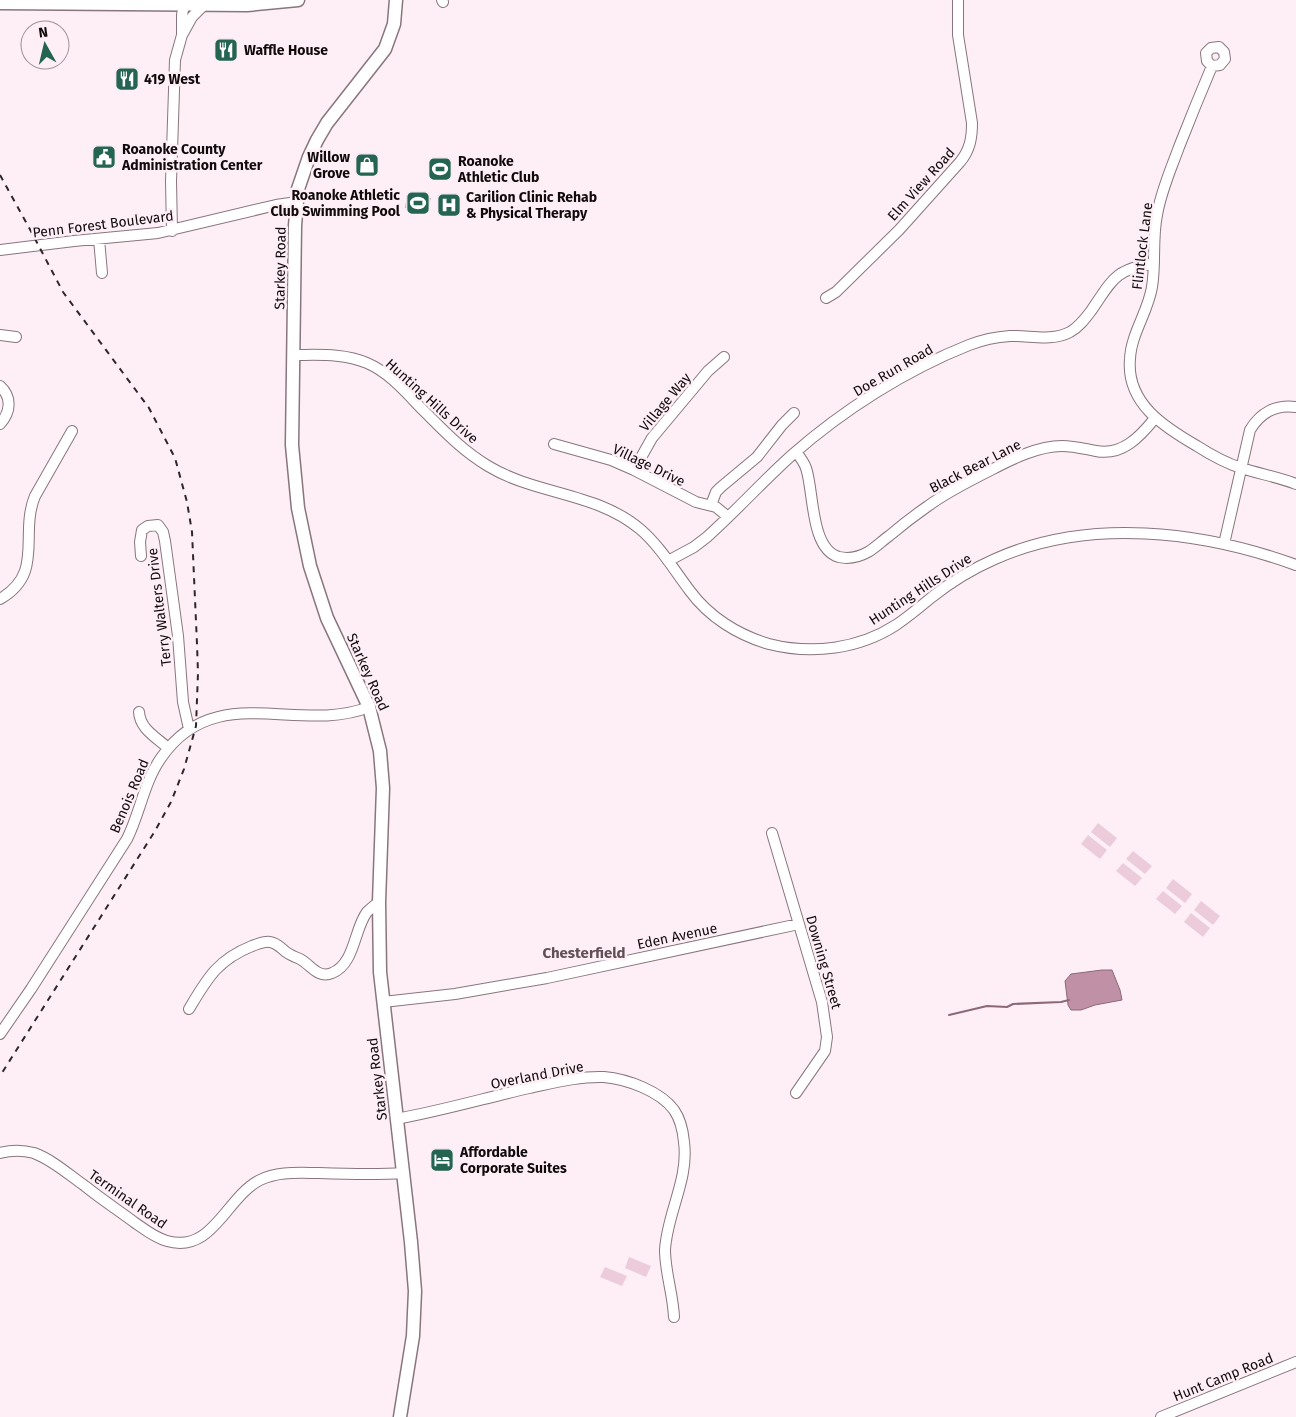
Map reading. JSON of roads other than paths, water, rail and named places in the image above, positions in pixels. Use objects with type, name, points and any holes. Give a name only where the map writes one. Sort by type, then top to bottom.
[{"type":"main road","points":[[0,3],[185,2],[247,4],[298,0]]},
{"type":"main road","name":"Starkey Road","points":[[396,0],[394,24],[385,49],[317,140],[298,189],[295,226],[293,451],[296,491],[310,566],[328,618],[369,707],[380,751],[384,788],[379,948],[383,1002],[411,1242],[415,1314],[400,1417]]},
{"type":"street","name":"Elm View Road","points":[[826,298],[846,283],[899,230],[967,152],[972,137],[972,123],[958,35],[958,0]]},
{"type":"street","points":[[172,230],[173,80],[175,60],[182,35],[185,2]]},
{"type":"street","points":[[182,35],[192,17],[204,4]]},
{"type":"street","name":"Flintlock Lane","points":[[1212,66],[1162,194],[1154,230],[1152,289],[1131,349],[1130,360],[1133,387],[1143,405],[1155,418],[1202,449],[1241,468],[1296,484]]},
{"type":"street","name":"Penn Forest Boulevard","points":[[0,250],[172,230],[276,205],[297,202]]},
{"type":"street","points":[[99,239],[102,273]]},
{"type":"street","name":"Doe Run Road","points":[[668,561],[694,547],[796,452],[825,429],[875,395],[917,370],[985,339],[998,337],[1052,337],[1068,333],[1083,321],[1119,274],[1134,266],[1154,263]]},
{"type":"street","points":[[0,335],[16,337]]},
{"type":"street","name":"Hunting Hills Drive","points":[[294,355],[347,357],[368,363],[379,369],[475,458],[497,471],[521,481],[587,500],[611,510],[641,530],[652,541],[701,605],[724,624],[752,638],[784,647],[818,649],[846,646],[879,635],[895,626],[968,572],[996,558],[1034,545],[1079,537],[1133,534],[1185,537],[1224,544],[1296,565]]},
{"type":"street","name":"Village Way","points":[[634,470],[652,438],[708,371],[724,357]]},
{"type":"street","points":[[0,386],[6,393],[9,406],[5,418],[0,424]]},
{"type":"street","points":[[1224,544],[1248,433],[1257,420],[1269,410],[1282,406],[1296,407]]},
{"type":"street","points":[[711,505],[721,486],[757,457],[794,413]]},
{"type":"street","name":"Black Bear Lane","points":[[796,452],[806,466],[817,530],[824,545],[838,557],[853,557],[868,552],[946,494],[999,466],[1027,454],[1051,447],[1075,446],[1106,452],[1122,448],[1140,436],[1155,418]]},
{"type":"street","points":[[0,600],[13,590],[28,566],[31,506],[72,431]]},
{"type":"street","name":"Village Drive","points":[[554,444],[596,455],[634,470],[696,502],[703,505],[711,505],[728,517]]},
{"type":"street","name":"Terry Walters Drive","points":[[141,556],[140,542],[142,530],[148,526],[158,526],[163,532],[165,541],[180,653],[182,702],[189,729]]},
{"type":"street","name":"Benois Road","points":[[0,1034],[127,839],[153,770],[168,748],[181,735],[189,729],[214,718],[232,714],[248,712],[342,715],[369,707]]},
{"type":"street","points":[[139,712],[140,721],[146,729],[168,748]]},
{"type":"street","name":"Downing Street","points":[[772,833],[823,1008],[828,1037],[824,1051],[796,1093]]},
{"type":"street","points":[[189,1009],[209,977],[221,964],[241,951],[263,942],[270,942],[279,946],[318,973],[334,972],[342,966],[347,958],[364,917],[379,902]]},
{"type":"street","name":"Eden Avenue","points":[[383,1002],[455,994],[547,978],[799,924]]},
{"type":"street","name":"Overland Drive","points":[[396,1119],[554,1083],[587,1078],[624,1081],[653,1093],[666,1102],[679,1120],[685,1144],[683,1173],[665,1249],[674,1317]]},
{"type":"street","name":"Terminal Road","points":[[0,1153],[16,1150],[42,1157],[141,1227],[159,1238],[174,1243],[191,1241],[208,1232],[242,1193],[254,1183],[271,1176],[287,1173],[386,1175],[403,1173]]},
{"type":"street","name":"Hunt Camp Road","points":[[1161,1417],[1296,1362]]},
{"type":"waterway","points":[[949,1015],[987,1006],[1007,1007],[1013,1004],[1069,1000]]},
{"type":"railway","points":[[0,175],[63,292],[149,408],[175,458],[187,502],[192,532],[198,673],[196,726],[184,769],[171,802],[155,831],[0,1076]]},
{"type":"place","name":"Waffle House","points":[[226,50]]},
{"type":"place","name":"419 West","points":[[127,79]]},
{"type":"place","name":"Roanoke County Administration Center","points":[[104,157]]},
{"type":"place","name":"Willow Grove","points":[[367,165]]},
{"type":"place","name":"Roanoke Athletic Club","points":[[440,169]]},
{"type":"place","name":"Roanoke Athletic Club Swimming Pool","points":[[418,203]]},
{"type":"place","name":"Carilion Clinic Rehab & Physical Therapy","points":[[449,205]]},
{"type":"place","name":"Affordable Corporate Suites","points":[[442,1160]]},
{"type":"district","name":"Chesterfield","points":[[584,953]]}]
